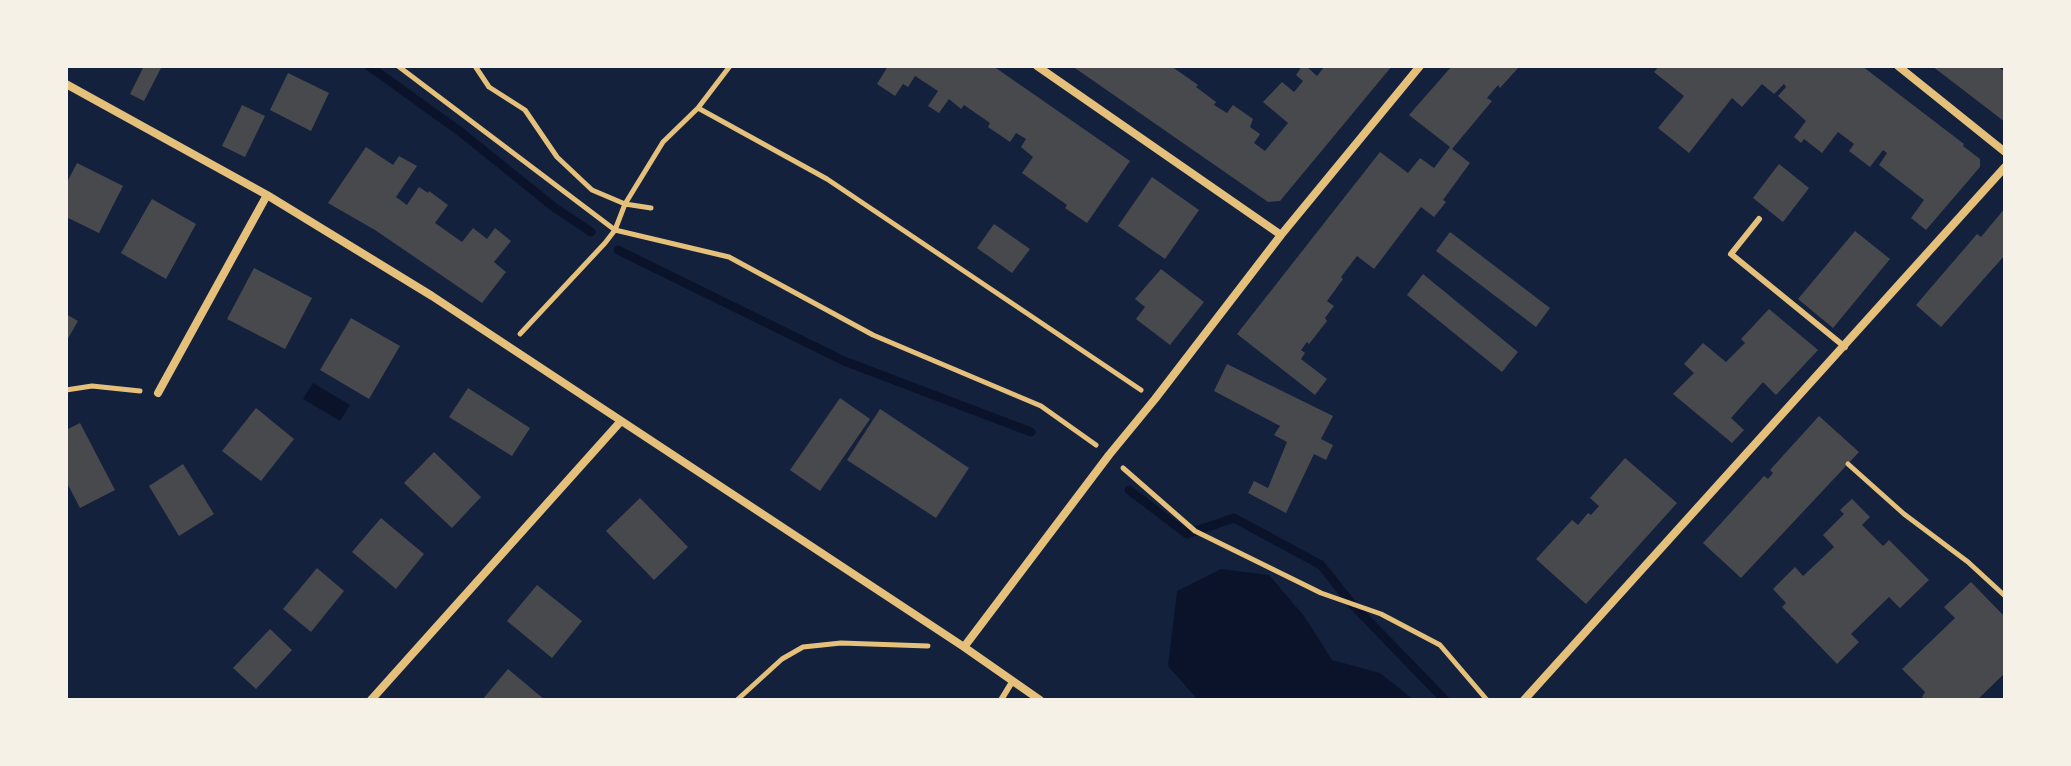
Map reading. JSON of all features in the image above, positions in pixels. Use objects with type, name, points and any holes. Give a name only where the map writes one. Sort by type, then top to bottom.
[{"type":"street","points":[[1037,66],[1281,235]]},
{"type":"street","points":[[964,647],[1281,235],[1420,66]]},
{"type":"street","points":[[1898,66],[2005,152]]},
{"type":"street","points":[[66,84],[267,195],[432,296],[1040,700]]},
{"type":"street","points":[[1524,700],[2005,167]]},
{"type":"street","points":[[158,393],[267,195]]},
{"type":"street","points":[[371,700],[621,421]]},
{"type":"lane","points":[[1759,219],[1731,254],[1845,347]]},
{"type":"lane","points":[[1001,700],[1012,682]]},
{"type":"path","points":[[398,66],[615,230],[729,257],[873,335],[1041,406],[1109,455],[1195,531],[1321,593],[1381,614],[1440,645],[1487,700]]},
{"type":"path","points":[[475,66],[489,87],[525,110],[557,157],[592,190],[625,204],[651,208]]},
{"type":"path","points":[[509,347],[615,230],[625,204],[663,142],[698,108],[730,66]]},
{"type":"path","points":[[698,108],[827,179],[1155,399]]},
{"type":"path","points":[[66,390],[92,386],[158,393]]},
{"type":"path","points":[[1848,464],[2005,596]]},
{"type":"path","points":[[737,700],[782,659],[803,647],[841,643],[964,647]]},
{"type":"water","points":[[313,383],[350,405],[340,421],[303,399]]},
{"type":"water","points":[[1221,569],[1269,575],[1304,616],[1332,660],[1380,673],[1414,700],[1198,700],[1168,666],[1177,591]]},
{"type":"building","points":[[144,66],[162,66],[144,101],[130,94]]},
{"type":"building","points":[[888,66],[993,66],[1130,161],[1087,223],[1022,173],[1033,157],[1021,147],[1026,139],[1016,133],[1010,142],[988,127],[990,123],[964,105],[961,109],[949,99],[939,113],[928,106],[938,91],[915,76],[908,87],[903,84],[895,96],[877,84]]},
{"type":"building","points":[[1072,66],[1171,66],[1198,85],[1196,87],[1216,102],[1214,105],[1227,113],[1233,105],[1253,119],[1250,127],[1260,134],[1254,143],[1265,151],[1288,123],[1263,102],[1282,82],[1294,92],[1303,81],[1296,75],[1302,66],[1317,76],[1325,66],[1392,66],[1280,201],[1268,202]]},
{"type":"building","points":[[1452,66],[1518,68],[1487,98],[1492,101],[1452,149],[1470,163],[1434,217],[1421,207],[1374,269],[1357,256],[1341,277],[1343,279],[1327,301],[1334,306],[1325,318],[1327,321],[1301,350],[1305,353],[1301,359],[1327,379],[1315,395],[1237,334],[1380,152],[1408,173],[1420,158],[1434,168],[1450,147],[1409,115]]},
{"type":"building","points":[[1659,66],[1862,66],[1964,144],[1980,159],[1980,167],[1926,230],[1911,218],[1924,200],[1879,165],[1887,153],[1883,150],[1870,167],[1849,151],[1854,144],[1838,132],[1822,153],[1804,139],[1801,143],[1794,137],[1806,121],[1778,96],[1786,87],[1784,84],[1774,94],[1762,84],[1742,107],[1732,98],[1689,153],[1658,128],[1684,96],[1654,72]]},
{"type":"building","points":[[1932,66],[1997,66],[2005,72],[2005,122]]},
{"type":"building","points":[[288,73],[329,93],[311,131],[270,110]]},
{"type":"building","points":[[242,105],[265,116],[245,157],[222,146]]},
{"type":"building","points":[[366,147],[393,165],[399,156],[417,166],[396,197],[407,205],[419,187],[429,191],[448,205],[435,223],[462,242],[473,228],[487,239],[495,228],[511,241],[494,262],[506,272],[482,303],[375,230],[328,203]]},
{"type":"building","points":[[77,163],[123,186],[99,233],[66,217],[66,184]]},
{"type":"building","points":[[1779,164],[1809,188],[1783,222],[1753,198]]},
{"type":"building","points":[[1152,177],[1199,210],[1165,259],[1118,226]]},
{"type":"building","points":[[152,199],[196,224],[166,279],[121,253]]},
{"type":"building","points":[[2005,208],[2005,255],[1941,327],[1916,305],[1977,234],[1981,237]]},
{"type":"building","points":[[994,224],[1030,249],[1012,273],[977,248]]},
{"type":"building","points":[[1855,231],[1890,259],[1833,328],[1798,299]]},
{"type":"building","points":[[1450,232],[1550,308],[1536,327],[1436,251]]},
{"type":"building","points":[[254,268],[312,298],[285,349],[227,319]]},
{"type":"building","points":[[1161,269],[1204,302],[1170,345],[1136,319],[1145,307],[1135,299]]},
{"type":"building","points":[[1423,274],[1518,352],[1502,372],[1407,295]]},
{"type":"building","points":[[1769,309],[1818,350],[1776,395],[1763,382],[1731,418],[1744,430],[1732,443],[1673,394],[1694,373],[1684,364],[1703,343],[1726,362],[1745,343],[1741,339]]},
{"type":"building","points":[[66,314],[78,321],[66,342]]},
{"type":"building","points":[[351,318],[400,346],[369,399],[320,370]]},
{"type":"building","points":[[1227,364],[1333,416],[1321,439],[1333,445],[1326,460],[1314,454],[1286,513],[1248,493],[1254,481],[1268,488],[1287,442],[1274,435],[1280,426],[1214,391]]},
{"type":"building","points":[[468,388],[530,428],[512,456],[449,417]]},
{"type":"building","points":[[840,398],[870,419],[820,491],[790,470]]},
{"type":"building","points":[[256,408],[294,439],[261,481],[222,451]]},
{"type":"building","points":[[880,409],[969,468],[936,518],[847,460]]},
{"type":"building","points":[[1819,416],[1859,452],[1741,578],[1703,543],[1764,476],[1768,479],[1773,473],[1770,470]]},
{"type":"building","points":[[80,423],[115,490],[80,508],[66,481],[66,430]]},
{"type":"building","points":[[434,452],[481,497],[452,528],[404,483]]},
{"type":"building","points":[[1625,458],[1677,503],[1586,604],[1536,559],[1572,520],[1578,525],[1599,506],[1590,498]]},
{"type":"building","points":[[183,464],[214,514],[179,536],[149,486]]},
{"type":"building","points":[[640,498],[688,547],[654,580],[606,531]]},
{"type":"building","points":[[1852,499],[1870,517],[1862,525],[1883,546],[1889,540],[1929,580],[1900,608],[1889,597],[1851,634],[1859,642],[1837,664],[1782,607],[1786,603],[1773,589],[1795,567],[1803,576],[1834,547],[1823,535],[1844,514],[1840,510]]},
{"type":"building","points":[[381,518],[424,554],[396,589],[352,552]]},
{"type":"building","points":[[317,568],[344,591],[311,632],[283,609]]},
{"type":"building","points":[[1971,582],[2005,617],[2005,673],[1977,700],[1925,700],[1922,697],[1925,692],[1902,669],[1955,618],[1944,607]]},
{"type":"building","points":[[537,585],[582,621],[552,658],[507,621]]},
{"type":"building","points":[[270,629],[292,650],[256,689],[233,668]]},
{"type":"building","points":[[508,669],[545,700],[482,700]]},
{"type":"waterway","points":[[369,66],[591,232]]},
{"type":"waterway","points":[[618,250],[844,361],[1031,432]]},
{"type":"waterway","points":[[1129,490],[1187,534],[1234,518],[1321,565],[1352,604],[1445,700]]}]
